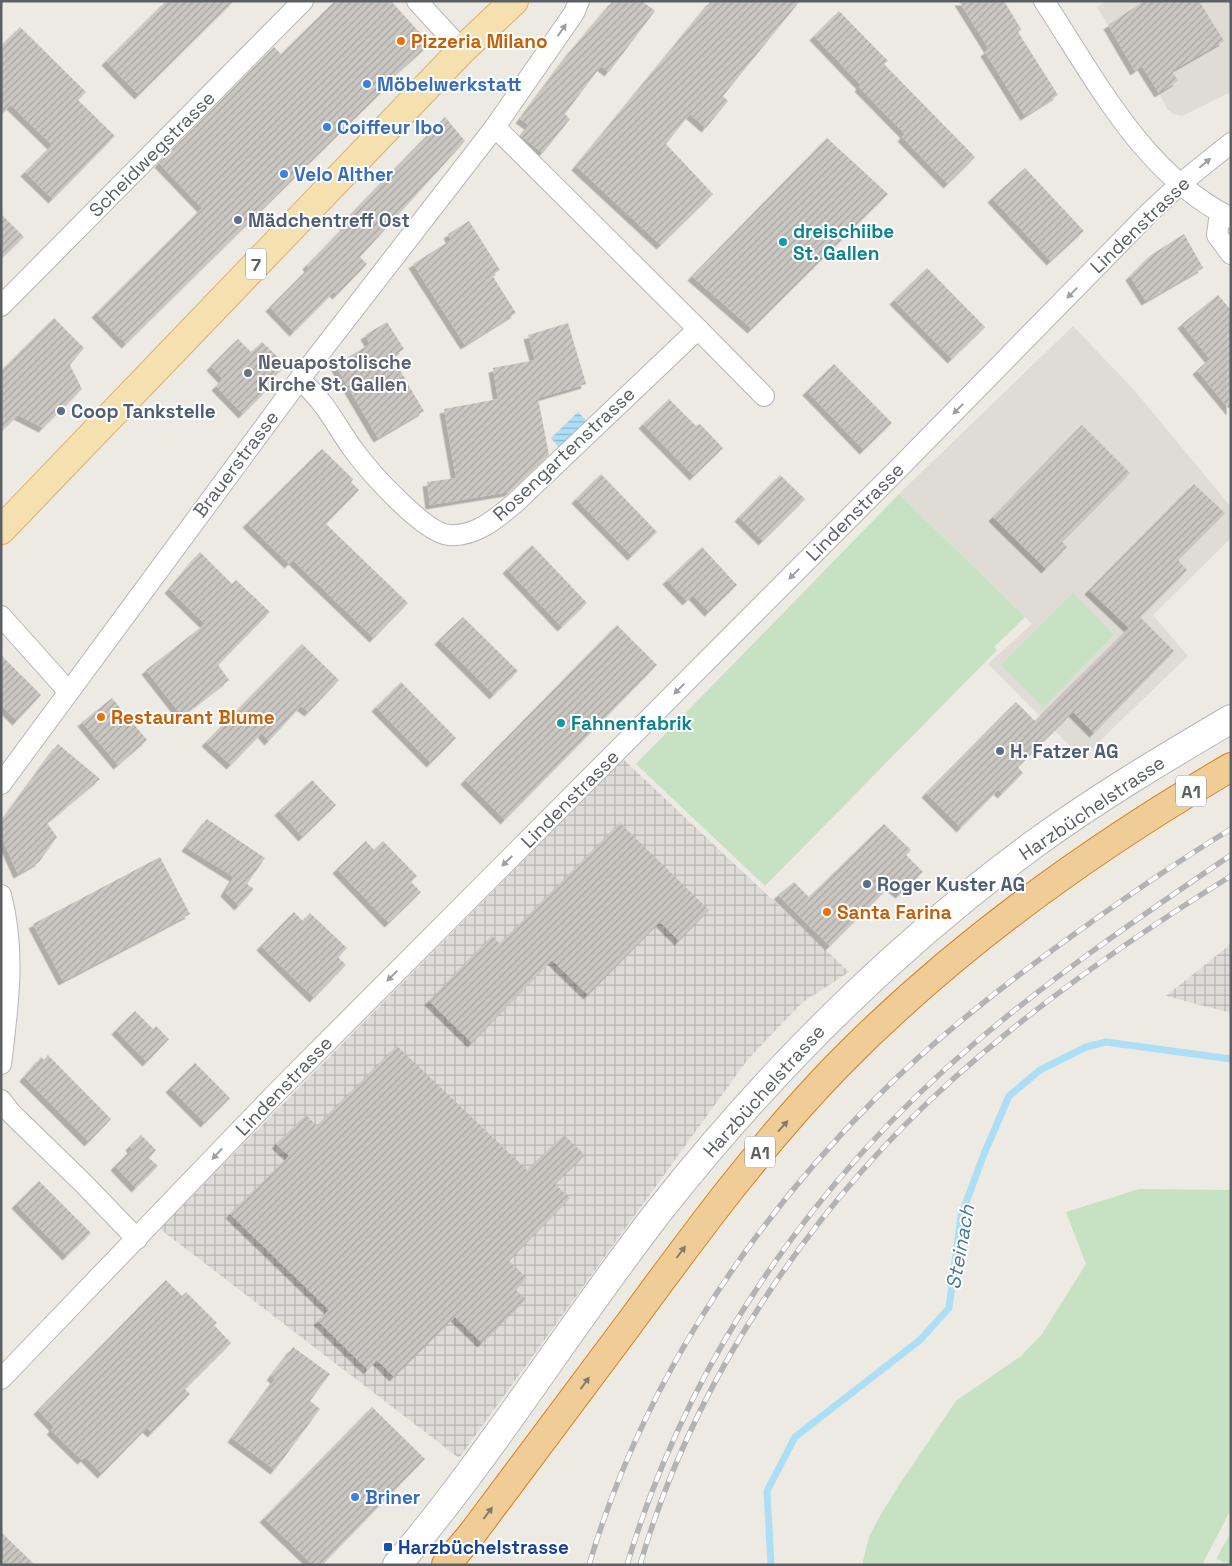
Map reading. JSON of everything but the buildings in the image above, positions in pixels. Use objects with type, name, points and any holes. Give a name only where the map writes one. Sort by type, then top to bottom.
[{"type":"highway","name":"A1","points":[[446,1565],[483,1519],[747,1167],[839,1064],[924,984],[1013,911],[1151,814],[1231,767]]},
{"type":"main road","name":"7","points":[[1,530],[462,50],[514,1]]},
{"type":"street","name":"Scheidwegstrasse","points":[[1,306],[302,1]]},
{"type":"street","points":[[417,1],[462,50]]},
{"type":"street","name":"Brauerstrasse","points":[[1,784],[299,380],[495,127],[574,13],[579,1]]},
{"type":"street","points":[[1044,1],[1121,118],[1160,165],[1180,184],[1225,215],[1217,234],[1231,254]]},
{"type":"street","points":[[495,127],[764,396]]},
{"type":"street","name":"Lindenstrasse","points":[[1,1379],[276,1092],[906,462],[1180,184],[1231,143]]},
{"type":"street","name":"Rosengartenstrasse","points":[[299,380],[312,390],[356,453],[418,518],[447,535],[464,533],[492,522],[516,502],[698,329]]},
{"type":"street","points":[[1,616],[68,691]]},
{"type":"street","name":"Harzbüchelstrasse","points":[[397,1565],[428,1528],[484,1454],[659,1212],[755,1097],[843,1005],[942,916],[1033,846],[1120,786],[1231,719]]},
{"type":"street","points":[[1,895],[6,914],[11,973],[1,1064]]},
{"type":"street","points":[[1,1100],[11,1113],[83,1182],[136,1240]]},
{"type":"shaded area","points":[[1107,1],[1144,1],[1108,25],[1097,7]]},
{"type":"shaded area","points":[[1199,1],[1231,1],[1231,92],[1182,116],[1173,114],[1167,109],[1159,93],[1178,81],[1172,71]]},
{"type":"shaded area","points":[[1073,326],[1135,391],[1231,507],[1231,538],[1153,615],[1188,656],[1082,758],[988,664],[1032,624],[899,494]]},
{"type":"shaded area","points":[[623,759],[849,972],[803,1002],[748,1059],[459,1458],[160,1229]]},
{"type":"shaded area","points":[[1231,944],[1231,1013],[1166,996]]},
{"type":"green space","points":[[899,494],[1025,617],[994,647],[997,650],[765,886],[636,764]]},
{"type":"green space","points":[[1073,593],[1114,635],[1043,707],[1001,665]]},
{"type":"green space","points":[[1139,1189],[1231,1190],[1231,1509],[1203,1563],[1205,1565],[862,1565],[869,1537],[881,1514],[956,1401],[1021,1356],[1042,1334],[1086,1264],[1066,1212]]},
{"type":"green space","points":[[1231,1532],[1231,1565],[1216,1559]]},
{"type":"water","points":[[578,412],[589,423],[561,450],[551,438]]},
{"type":"waterway","name":"Steinach","points":[[771,1565],[767,1491],[795,1437],[920,1340],[949,1308],[961,1216],[984,1154],[1009,1096],[1040,1070],[1086,1047],[1106,1042],[1231,1059]]},
{"type":"railway","points":[[589,1565],[611,1499],[638,1436],[669,1374],[703,1314],[741,1257],[783,1202],[828,1149],[898,1076],[947,1032],[998,991],[1133,893],[1231,829]]},
{"type":"railway","points":[[627,1565],[653,1489],[684,1416],[722,1346],[764,1278],[810,1214],[862,1153],[917,1096],[976,1042],[1037,992],[1101,945],[1231,855]]},
{"type":"railway","points":[[640,1565],[663,1497],[691,1429],[725,1364],[763,1301],[805,1241],[851,1183],[900,1130],[952,1080],[1018,1024],[1087,972],[1159,922],[1231,876]]},
{"type":"place","name":"Pizzeria Milano","points":[[401,41]]},
{"type":"place","name":"Möbelwerkstatt","points":[[367,84]]},
{"type":"place","name":"Coiffeur Ibo","points":[[327,127]]},
{"type":"place","name":"Velo Alther","points":[[284,174]]},
{"type":"place","name":"Mädchentreff Ost","points":[[238,220]]},
{"type":"place","name":"dreischiibe St. Gallen","points":[[783,242]]},
{"type":"place","name":"Neuapostolische Kirche St. Gallen","points":[[248,373]]},
{"type":"place","name":"Coop Tankstelle","points":[[61,411]]},
{"type":"place","name":"Restaurant Blume","points":[[101,717]]},
{"type":"place","name":"Fahnenfabrik","points":[[561,723]]},
{"type":"place","name":"H. Fatzer AG","points":[[1000,751]]},
{"type":"place","name":"Roger Kuster AG","points":[[867,884]]},
{"type":"place","name":"Santa Farina","points":[[827,912]]},
{"type":"place","name":"Briner","points":[[355,1497]]},
{"type":"place","name":"Harzbüchelstrasse","points":[[388,1547]]}]
